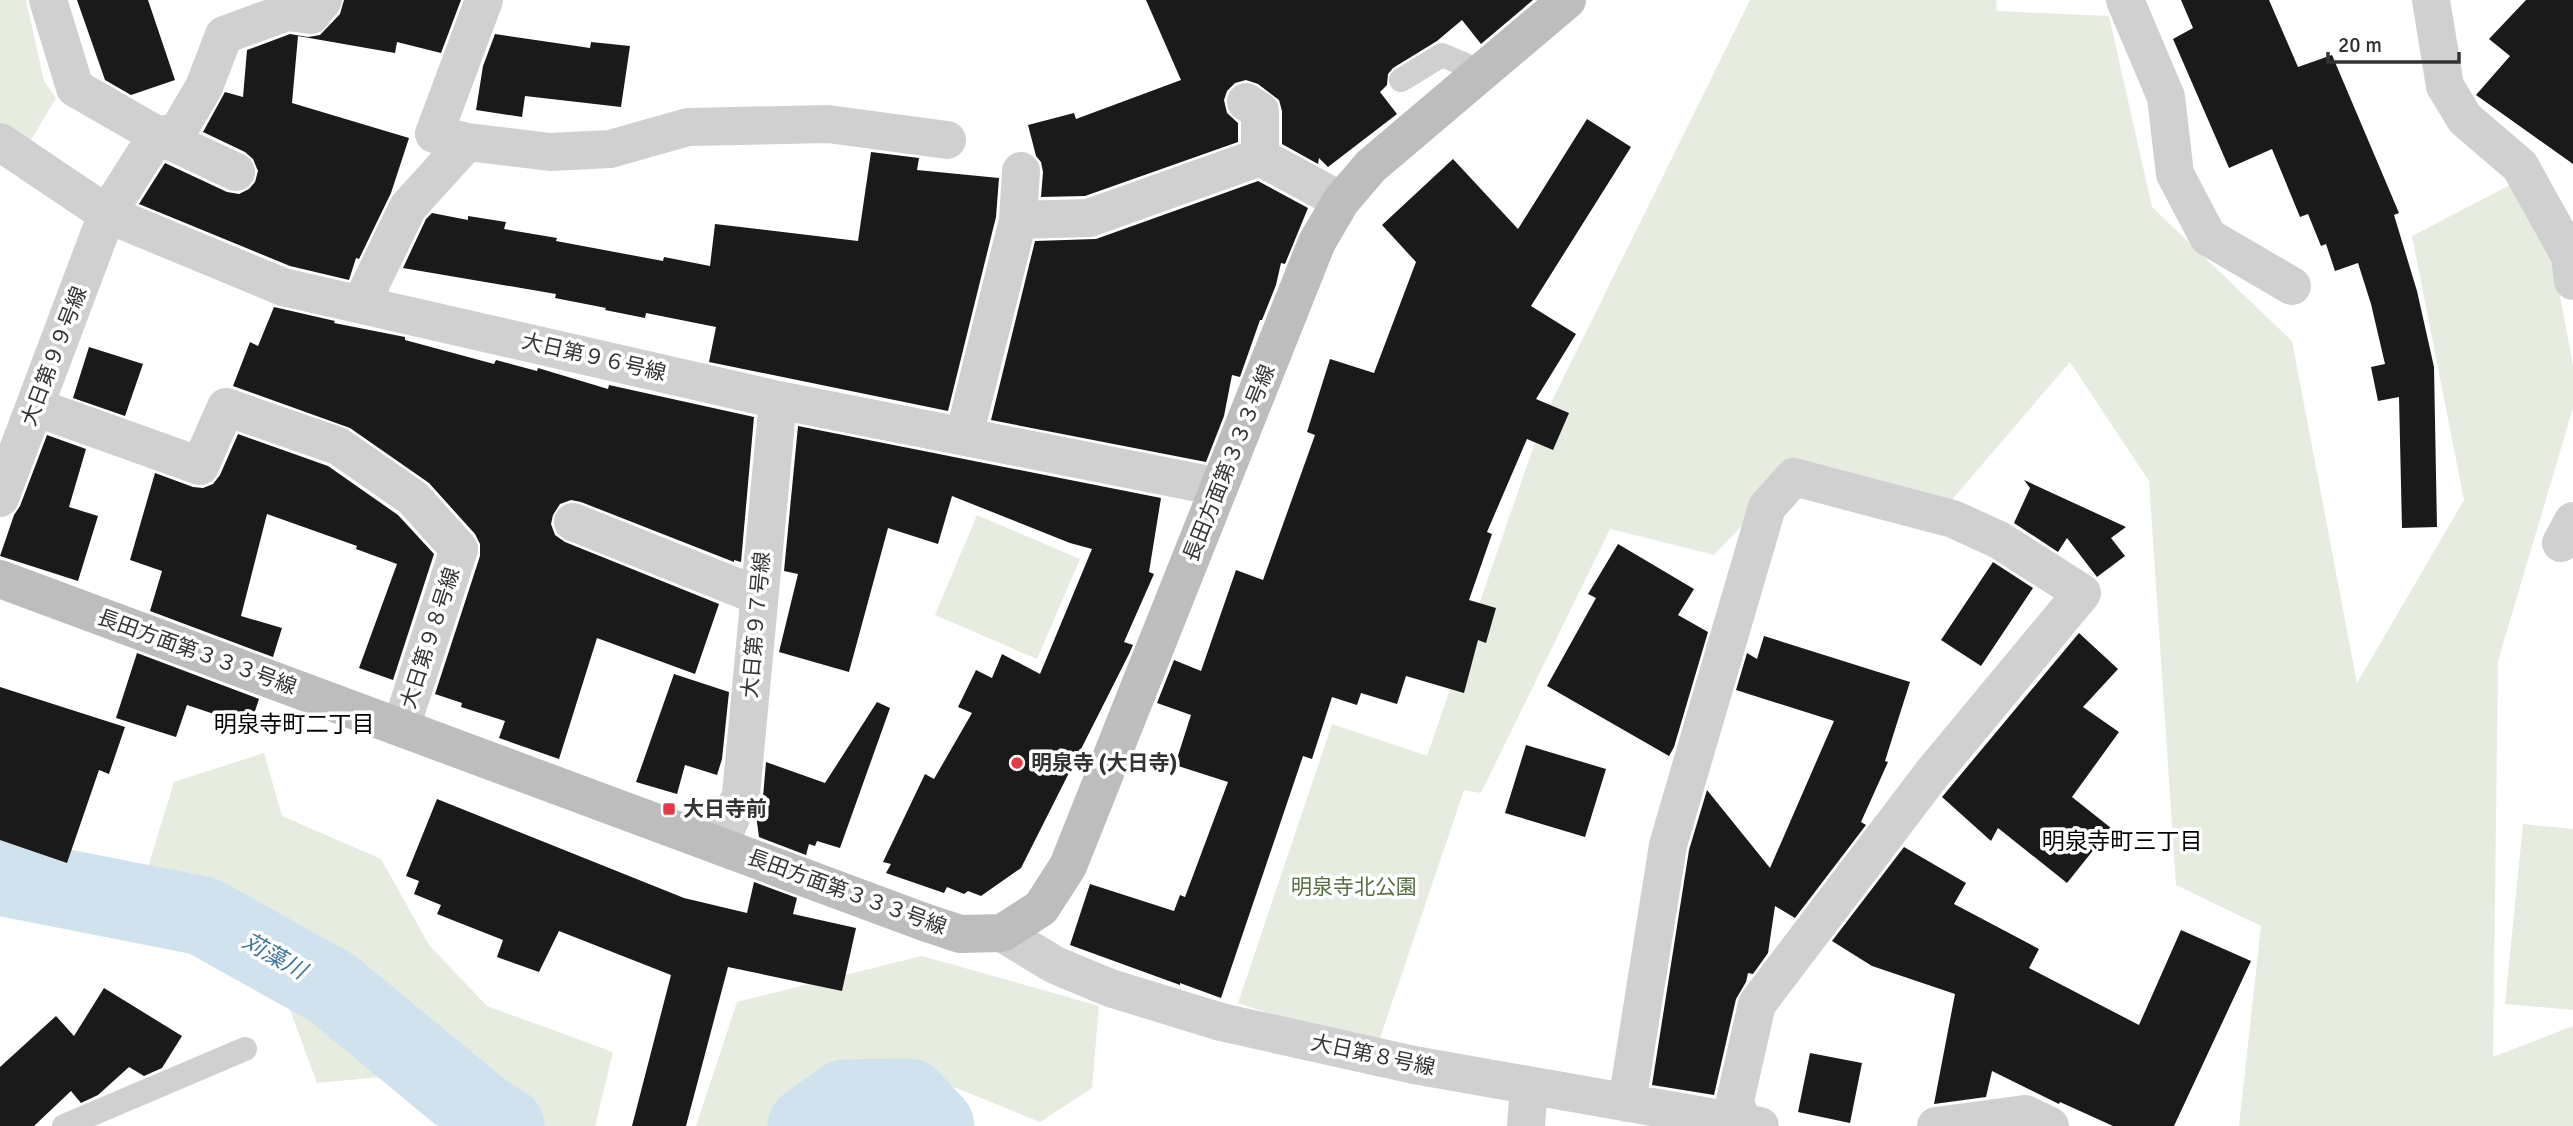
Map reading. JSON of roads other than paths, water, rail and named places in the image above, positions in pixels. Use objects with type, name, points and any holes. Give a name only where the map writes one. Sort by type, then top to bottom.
[{"type":"street","points":[[48,0],[75,88],[157,135],[236,172]]},
{"type":"street","points":[[157,135],[177,133],[204,87],[225,35],[287,12],[310,15],[323,0]]},
{"type":"street","points":[[484,0],[434,134],[467,142],[550,152],[610,149],[688,127],[828,124],[947,140]]},
{"type":"street","name":"長田方面第３３３号線","points":[[0,579],[960,934],[1002,933],[1041,908],[1068,866],[1317,242],[1341,201],[1371,166],[1567,0]]},
{"type":"street","points":[[2125,0],[2166,97],[2175,174],[2208,237],[2292,286]]},
{"type":"street","points":[[2431,0],[2445,86],[2465,119],[2520,166],[2572,263]]},
{"type":"street","points":[[1246,102],[1260,111],[1260,156]]},
{"type":"street","name":"大日第９９号線","points":[[0,498],[107,214],[157,135]]},
{"type":"street","name":"大日第９６号線","points":[[0,142],[107,214],[283,287],[778,400],[1219,487]]},
{"type":"street","points":[[361,304],[408,207],[467,142]]},
{"type":"street","points":[[1018,220],[1089,218],[1260,156],[1341,201]]},
{"type":"street","points":[[964,436],[1018,220],[1021,171]]},
{"type":"street","name":"大日第９７号線","points":[[719,845],[741,795],[778,400]]},
{"type":"street","name":"大日第９８号線","points":[[35,407],[200,466],[226,407],[338,446],[413,498],[459,549],[401,727]]},
{"type":"street","points":[[1627,1103],[1668,845],[1767,507],[1794,477],[1953,519],[1999,540],[2082,593],[1931,775],[1757,1003],[1735,1101],[1749,1125]]},
{"type":"street","points":[[573,522],[759,596]]},
{"type":"street","name":"大日第８号線","points":[[1002,933],[1055,965],[1099,983],[1221,1022],[1414,1065],[1749,1125]]},
{"type":"street","points":[[1526,1126],[1529,1085]]},
{"type":"street","points":[[1936,1126],[2025,1114],[2050,1126]]},
{"type":"lane","points":[[1401,80],[1442,55],[1482,72]]},
{"type":"lane","points":[[64,1126],[245,1049]]},
{"type":"waterway","name":"苅藻川","points":[[0,876],[203,916],[332,988],[486,1115],[505,1126]]},
{"type":"waterway","name":"苅藻川","points":[[807,1126],[845,1099],[909,1098],[935,1126]]},
{"type":"place","name":"明泉寺 (大日寺)","points":[[1017,763]]},
{"type":"place","name":"大日寺前","points":[[669,809]]},
{"type":"district","name":"明泉寺町二丁目","points":[[294,724]]},
{"type":"district","name":"明泉寺町三丁目","points":[[2122,841]]},
{"type":"park label","name":"明泉寺北公園","points":[[1354,887]]}]
